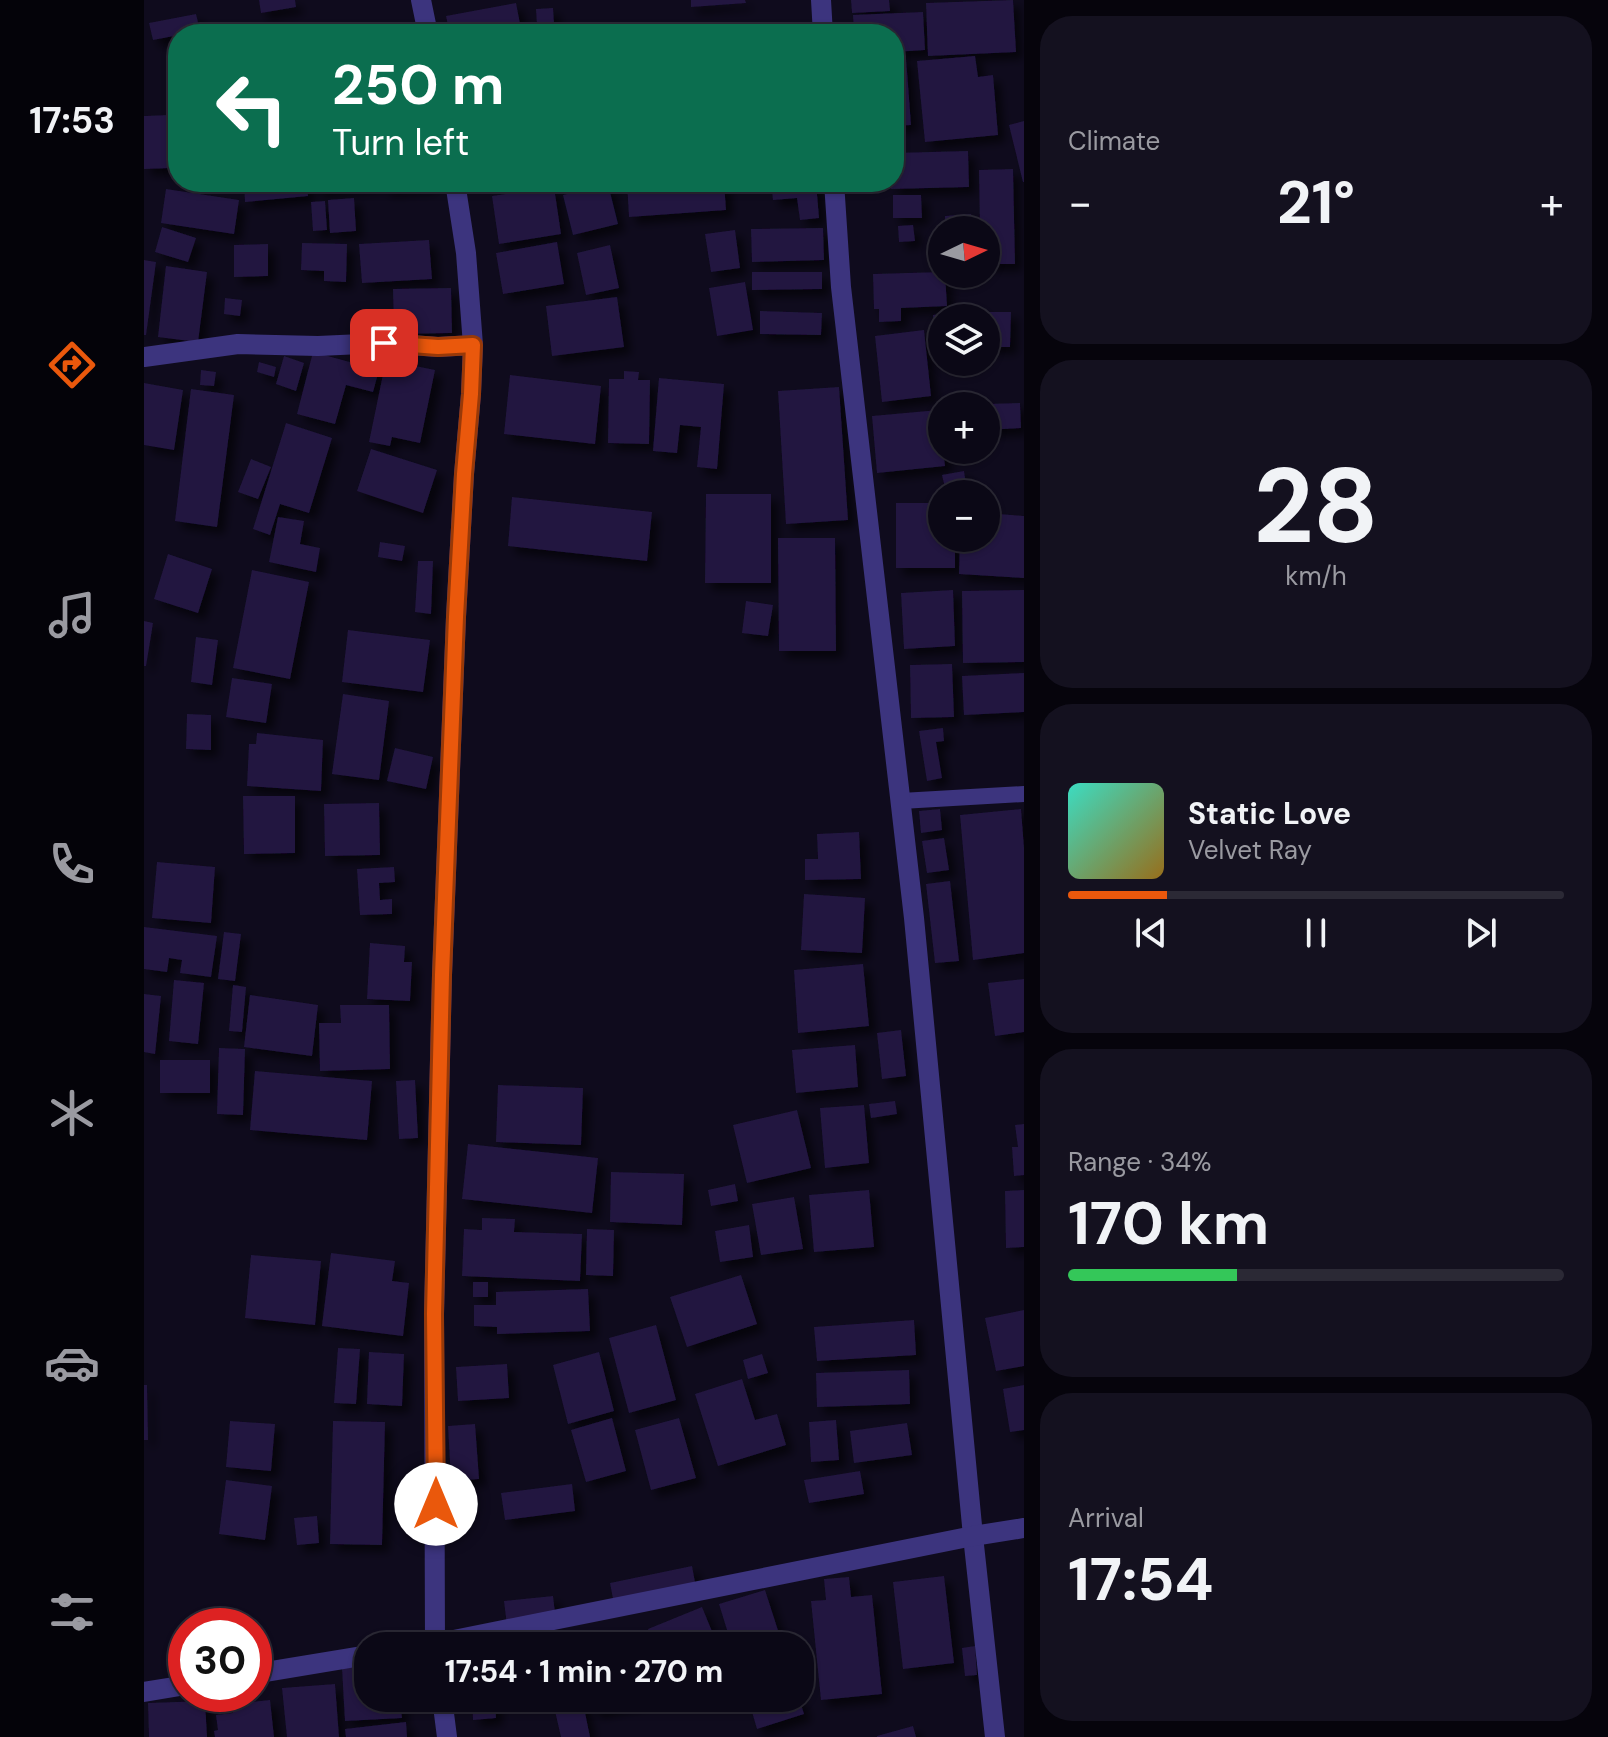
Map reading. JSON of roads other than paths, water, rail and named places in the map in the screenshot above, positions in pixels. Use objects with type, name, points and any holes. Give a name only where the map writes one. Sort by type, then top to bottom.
[{"type":"street","points":[[421,0],[426,24]]},
{"type":"street","points":[[821,0],[822,24]]},
{"type":"street","points":[[432,1632],[434,1314],[443,961],[456,617],[473,345],[466,253],[457,192]]},
{"type":"street","points":[[835,192],[841,287],[914,918],[995,1737]]},
{"type":"street","points":[[144,357],[238,344],[473,345]]},
{"type":"street","points":[[497,1632],[1024,1528]]},
{"type":"street","points":[[272,1671],[354,1657]]},
{"type":"street","points":[[144,1692],[168,1688]]},
{"type":"street","points":[[444,1712],[447,1737]]},
{"type":"lane","points":[[901,801],[1024,794]]}]
